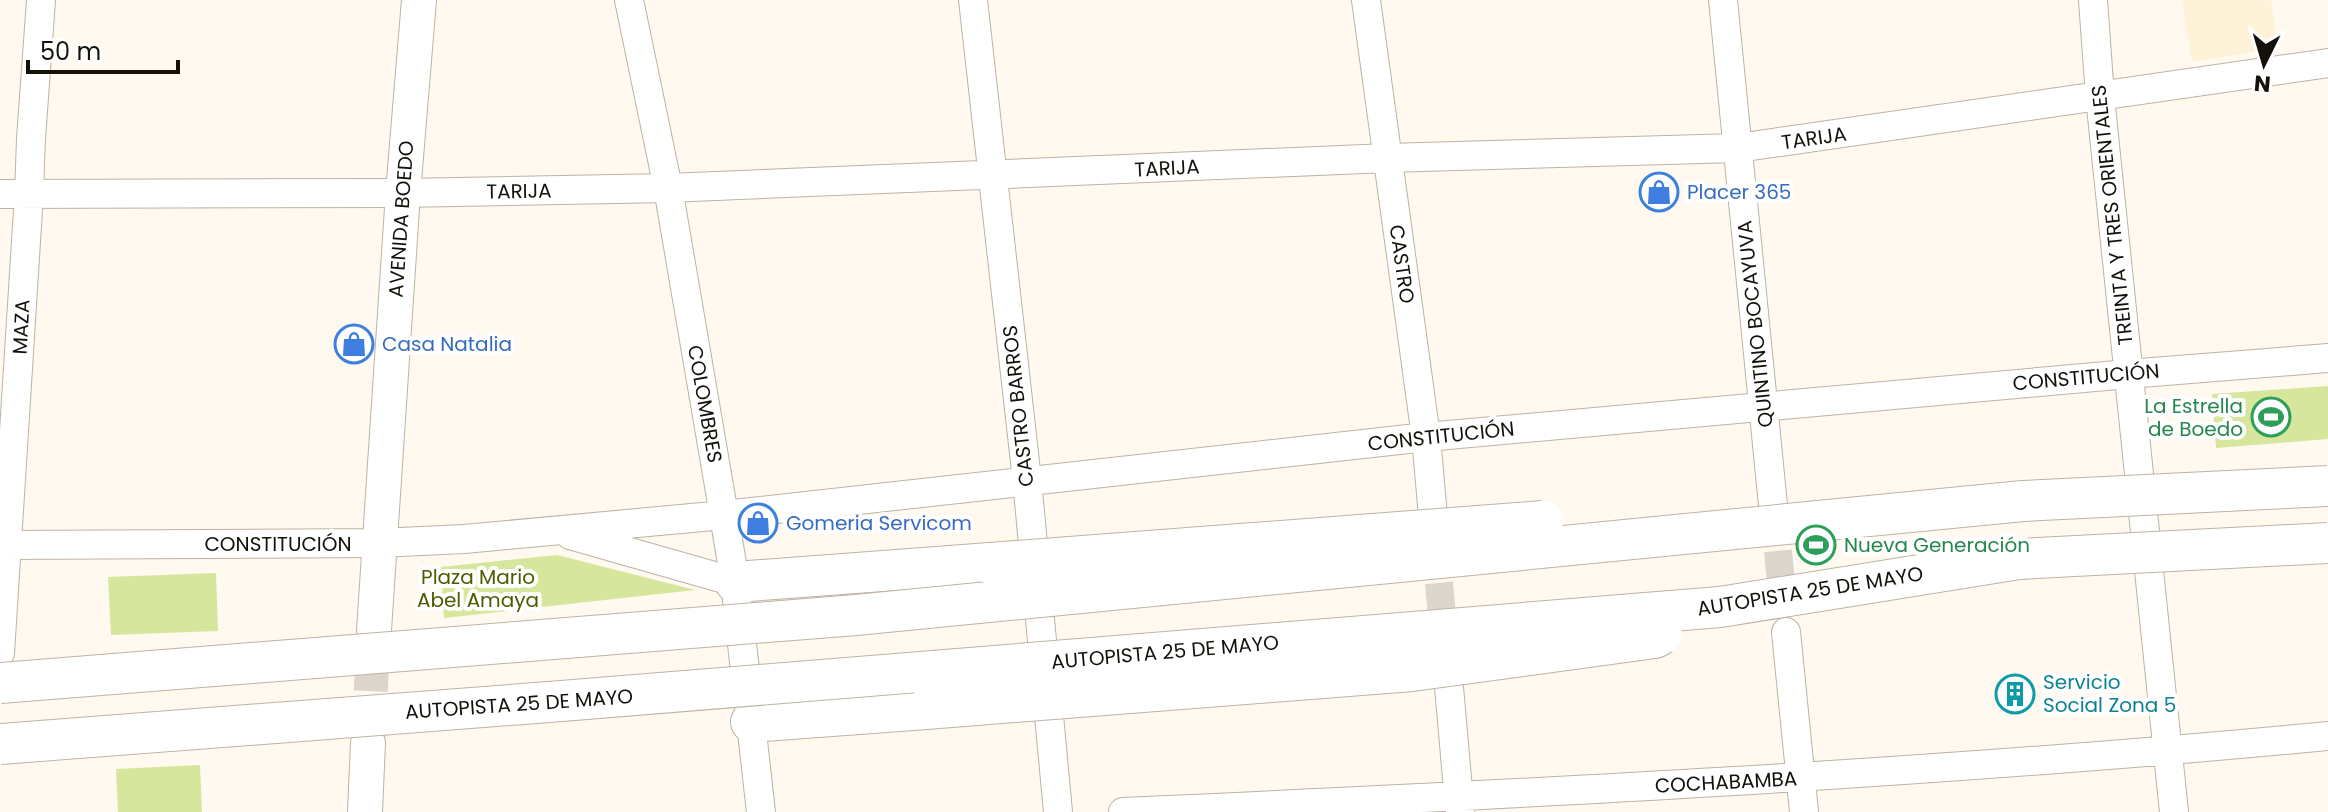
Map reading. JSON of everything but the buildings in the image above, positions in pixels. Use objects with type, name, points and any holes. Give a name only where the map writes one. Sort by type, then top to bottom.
[{"type":"highway","points":[[0,683],[871,614],[2023,501],[2328,486]]},
{"type":"highway","points":[[735,582],[1555,520],[1911,511]]},
{"type":"highway","name":"AUTOPISTA 25 DE MAYO","points":[[0,744],[1720,607],[2019,559],[2328,543]]},
{"type":"highway","points":[[751,722],[1412,671],[1655,638],[1720,607]]},
{"type":"main road","name":"AVENIDA BOEDO","points":[[374,630],[419,0]]},
{"type":"main road","points":[[365,812],[368,743]]},
{"type":"street","name":"MAZA","points":[[0,653],[4,545],[41,0]]},
{"type":"street","name":"COLOMBRES","points":[[629,0],[668,188],[735,582],[761,812]]},
{"type":"street","name":"CASTRO BARROS","points":[[973,0],[1027,480],[1058,812]]},
{"type":"street","name":"CASTRO","points":[[1366,0],[1426,437],[1434,528]]},
{"type":"street","name":"QUINTINO BOCAYUVA","points":[[1723,0],[1773,505]]},
{"type":"street","name":"TREINTA Y TRES ORIENTALES","points":[[2093,0],[2100,97],[2174,812]]},
{"type":"street","name":"TARIJA","points":[[0,194],[403,193],[668,188],[1388,158],[1738,148],[2328,63]]},
{"type":"street","name":"CONSTITUCIÓN","points":[[4,545],[379,543],[464,539],[724,515],[1426,437],[2328,358]]},
{"type":"street","name":"CONSTITUCIÓN","points":[[555,530],[735,582]]},
{"type":"street","points":[[1786,632],[1804,812]]},
{"type":"street","points":[[1448,676],[1460,804]]},
{"type":"street","name":"COCHABAMBA","points":[[1123,812],[1460,804],[2168,751],[2328,736]]},
{"type":"shaded area","points":[[2182,0],[2271,0],[2278,48],[2192,62]]},
{"type":"green space","name":"La Estrella de Boedo","points":[[2328,386],[2328,439],[2216,448],[2212,394]]},
{"type":"green space","name":"Plaza Mario Abel Amaya","points":[[557,555],[695,590],[444,618],[441,567]]},
{"type":"green space","points":[[216,573],[218,631],[111,635],[108,577]]},
{"type":"green space","points":[[200,765],[202,812],[118,812],[116,769]]},
{"type":"tunnel","points":[[1774,509],[1784,615]]},
{"type":"tunnel","points":[[1435,541],[1445,647]]},
{"type":"tunnel","points":[[368,742],[374,630]]},
{"type":"place","name":"Placer 365","points":[[1659,192]]},
{"type":"place","name":"Casa Natalia","points":[[354,344]]},
{"type":"place","name":"La Estrella de Boedo","points":[[2271,417]]},
{"type":"place","name":"Gomeria Servicom","points":[[758,523]]},
{"type":"place","name":"Nueva Generación","points":[[1816,545]]},
{"type":"place","name":"Servicio Social Zona 5","points":[[2015,694]]}]
